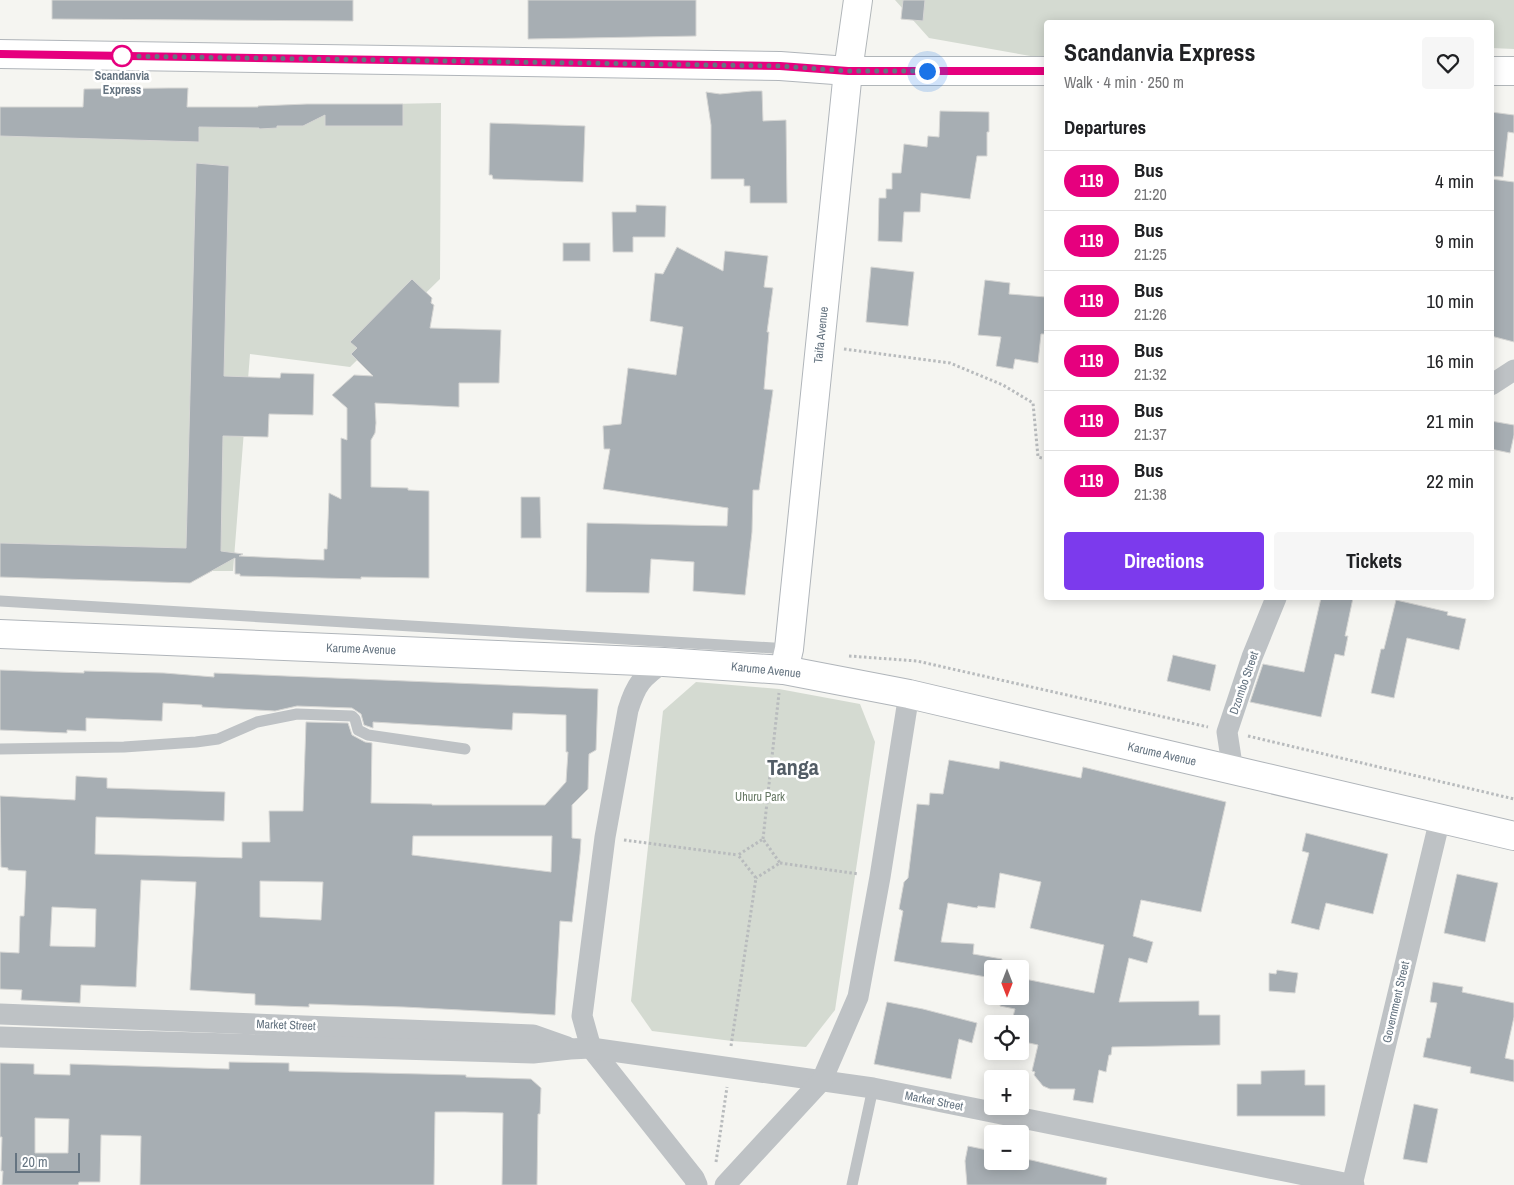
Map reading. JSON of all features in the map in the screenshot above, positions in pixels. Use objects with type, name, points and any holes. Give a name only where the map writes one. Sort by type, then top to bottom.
[{"type":"main road","name":"Taifa Avenue","points":[[786,660],[848,71],[858,0]]},
{"type":"main road","points":[[0,54],[780,66],[848,71],[1044,71]]},
{"type":"main road","points":[[1494,71],[1514,71]]},
{"type":"main road","name":"Karume Avenue","points":[[0,634],[664,662],[786,660],[909,694],[1514,836]]},
{"type":"street","points":[[1494,383],[1514,370]]},
{"type":"street","name":"Dzombo Street","points":[[1233,771],[1227,732],[1252,657],[1275,600]]},
{"type":"street","points":[[664,662],[646,675],[633,694],[628,710],[605,837],[582,1016],[591,1048],[694,1178],[697,1185]]},
{"type":"street","points":[[725,1185],[822,1080],[858,997],[880,877],[909,694]]},
{"type":"street","name":"Government Street","points":[[1353,1185],[1440,819]]},
{"type":"street","name":"Market Street","points":[[0,1014],[534,1035],[570,1049]]},
{"type":"street","name":"Market Street","points":[[0,1037],[533,1053],[591,1048],[873,1088],[1353,1185]]},
{"type":"lane","points":[[0,601],[786,660]]},
{"type":"lane","points":[[0,749],[124,747],[196,742],[218,739],[257,722],[297,714],[352,716],[355,719],[358,730],[368,735],[465,749]]},
{"type":"lane","points":[[852,1185],[873,1088]]},
{"type":"path","points":[[820,346],[950,363],[1003,385],[1033,403],[1038,457],[1044,458]]},
{"type":"path","points":[[844,655],[917,661],[1514,798]]},
{"type":"path","points":[[780,863],[763,839],[779,689],[786,660]]},
{"type":"path","points":[[605,837],[738,855],[763,839]]},
{"type":"path","points":[[715,1166],[756,878],[738,855]]},
{"type":"path","points":[[756,878],[780,863],[880,877]]},
{"type":"green space","points":[[895,0],[1514,0],[1514,49],[1494,48],[1494,20],[1044,20],[1044,58],[1042,58],[929,38]]},
{"type":"green space","points":[[441,103],[440,279],[350,367],[250,354],[233,571],[212,571],[190,583],[0,577],[0,107],[186,108]]},
{"type":"green space","name":"Uhuru Park","points":[[696,682],[779,689],[860,704],[875,742],[835,1010],[806,1047],[732,1041],[652,1031],[631,1001],[663,711]]},
{"type":"building","points":[[52,0],[353,0],[353,21],[52,19]]},
{"type":"building","points":[[528,0],[696,0],[696,36],[528,39]]},
{"type":"building","points":[[903,0],[925,0],[923,21],[901,19]]},
{"type":"building","points":[[188,88],[187,107],[403,104],[403,126],[325,126],[325,115],[303,126],[277,126],[277,128],[259,129],[199,127],[199,142],[0,136],[0,107],[83,107],[84,89]]},
{"type":"building","points":[[762,91],[763,121],[786,120],[787,203],[750,203],[750,186],[744,186],[744,179],[711,179],[711,125],[706,92],[720,94]]},
{"type":"building","points":[[940,111],[989,112],[987,156],[977,156],[970,199],[921,193],[920,212],[904,212],[902,242],[878,241],[879,198],[886,198],[886,189],[892,189],[892,173],[901,173],[904,144],[927,147],[928,136],[939,137]]},
{"type":"building","points":[[1494,112],[1514,115],[1514,133],[1508,132],[1503,177],[1494,176]]},
{"type":"building","points":[[490,123],[585,126],[583,182],[493,179],[492,175],[489,175]]},
{"type":"building","points":[[196,163],[229,166],[224,376],[280,378],[281,373],[314,374],[313,415],[269,414],[268,437],[223,436],[221,551],[243,554],[239,556],[324,560],[324,549],[327,549],[329,493],[341,499],[341,438],[347,440],[347,408],[332,395],[354,375],[373,376],[351,354],[357,348],[350,342],[412,279],[432,298],[431,303],[434,305],[430,328],[501,330],[499,383],[459,383],[459,407],[375,403],[375,433],[371,440],[371,487],[408,488],[408,490],[429,491],[429,578],[361,577],[361,579],[240,576],[240,574],[235,574],[235,558],[190,583],[0,577],[0,543],[186,548]]},
{"type":"building","points":[[1494,179],[1514,182],[1514,342],[1494,337]]},
{"type":"building","points":[[636,205],[666,206],[665,237],[633,237],[633,252],[613,252],[612,212],[636,212]]},
{"type":"building","points":[[563,243],[590,243],[590,261],[563,261]]},
{"type":"building","points":[[677,247],[723,271],[725,251],[768,256],[764,287],[773,288],[767,332],[769,332],[764,389],[773,390],[759,490],[753,490],[752,532],[745,595],[693,591],[694,562],[651,559],[649,593],[586,592],[587,523],[727,526],[728,508],[603,489],[610,449],[604,449],[603,426],[621,424],[628,368],[676,375],[683,327],[650,321],[655,273],[663,274]]},
{"type":"building","points":[[871,267],[914,272],[908,326],[866,322]]},
{"type":"building","points":[[985,280],[1010,283],[1009,294],[1044,297],[1044,334],[1041,334],[1038,363],[1015,359],[1013,369],[996,366],[1001,337],[978,335]]},
{"type":"building","points":[[1494,422],[1514,425],[1510,453],[1494,450]]},
{"type":"building","points":[[521,497],[540,497],[541,538],[521,538]]},
{"type":"building","points":[[1321,600],[1353,600],[1345,636],[1348,636],[1344,656],[1335,654],[1321,717],[1250,702],[1263,664],[1304,672]]},
{"type":"building","points":[[1396,600],[1448,612],[1447,615],[1466,619],[1459,650],[1407,638],[1394,698],[1371,693],[1381,649],[1384,649]]},
{"type":"building","points":[[1173,655],[1216,665],[1210,691],[1167,681]]},
{"type":"building","points":[[0,670],[164,673],[214,677],[214,673],[598,689],[596,750],[589,754],[588,789],[572,805],[572,838],[581,839],[580,854],[572,922],[560,921],[555,1015],[404,1007],[309,1004],[309,1007],[255,1005],[255,994],[190,990],[196,882],[141,880],[136,987],[81,985],[80,1003],[21,1000],[22,990],[0,989],[0,952],[19,953],[20,916],[24,916],[26,871],[8,870],[8,868],[1,867],[0,796],[75,800],[76,776],[107,778],[107,788],[225,792],[224,821],[96,817],[95,854],[242,858],[242,842],[270,842],[269,811],[303,811],[306,722],[348,723],[352,735],[365,742],[372,743],[371,803],[545,805],[566,782],[568,752],[566,752],[566,715],[513,713],[512,730],[373,722],[373,728],[364,725],[361,714],[352,708],[297,706],[275,711],[163,703],[162,721],[86,718],[86,731],[67,730],[67,733],[0,730]],"holes":[[[413,836],[552,836],[551,872],[412,855]],[[260,881],[323,882],[321,920],[260,917]],[[52,907],[96,909],[95,947],[50,946]]]},
{"type":"building","points":[[949,760],[999,769],[1000,761],[1081,778],[1083,767],[1226,802],[1201,912],[1141,900],[1133,936],[1153,942],[1147,963],[1129,958],[1119,1002],[1199,1001],[1199,1015],[1220,1015],[1220,1045],[1112,1047],[1106,1072],[1099,1070],[1093,1103],[1073,1100],[1075,1089],[1050,1089],[1043,1086],[1034,1075],[1035,1072],[1032,1071],[1038,1045],[1029,1043],[1029,1015],[1013,1015],[1015,1009],[1000,1005],[1029,1005],[1029,980],[1094,993],[1104,945],[1030,928],[1041,882],[1000,873],[995,908],[978,906],[977,908],[948,903],[941,942],[974,944],[973,954],[1002,959],[984,960],[984,977],[894,961],[903,911],[899,909],[904,882],[908,878],[917,804],[929,805],[930,793],[943,794]]},
{"type":"building","points":[[1306,833],[1388,854],[1373,914],[1326,903],[1319,930],[1291,923],[1309,853],[1302,851]]},
{"type":"building","points":[[1457,874],[1498,883],[1485,942],[1444,933]]},
{"type":"building","points":[[1277,970],[1298,973],[1295,993],[1269,991],[1269,973],[1276,974]]},
{"type":"building","points":[[1433,982],[1463,987],[1462,992],[1514,1003],[1514,1017],[1505,1058],[1514,1060],[1514,1082],[1470,1073],[1471,1067],[1423,1057],[1427,1038],[1430,1038],[1437,1003],[1430,1002]]},
{"type":"building","points":[[887,1002],[977,1023],[972,1043],[959,1039],[951,1079],[874,1064]]},
{"type":"building","points":[[229,1062],[289,1063],[289,1071],[466,1075],[466,1077],[531,1079],[541,1088],[540,1114],[538,1114],[537,1185],[502,1185],[503,1113],[435,1112],[434,1185],[140,1185],[141,1136],[101,1135],[100,1182],[79,1182],[78,1185],[2,1185],[0,1063],[34,1064],[34,1074],[70,1075],[70,1064],[229,1069]],"holes":[[[35,1118],[69,1119],[68,1153],[35,1153]]]},
{"type":"building","points":[[1305,1070],[1305,1085],[1325,1085],[1325,1116],[1237,1116],[1237,1084],[1261,1084],[1261,1071]]},
{"type":"building","points":[[1414,1104],[1438,1109],[1427,1163],[1403,1159]]},
{"type":"building","points":[[968,1146],[984,1149],[984,1170],[1029,1170],[1029,1160],[1031,1160],[1107,1178],[1106,1185],[967,1185],[965,1161]]},
{"type":"bus line","name":"119","points":[[0,54],[780,66],[848,71],[1044,71]]},
{"type":"place","name":"Scandanvia Express","points":[[122,56]]},
{"type":"district","name":"Tanga","points":[[793,767]]},
{"type":"route","points":[[122,56],[117,56],[780,66],[848,71],[927,71]]}]
